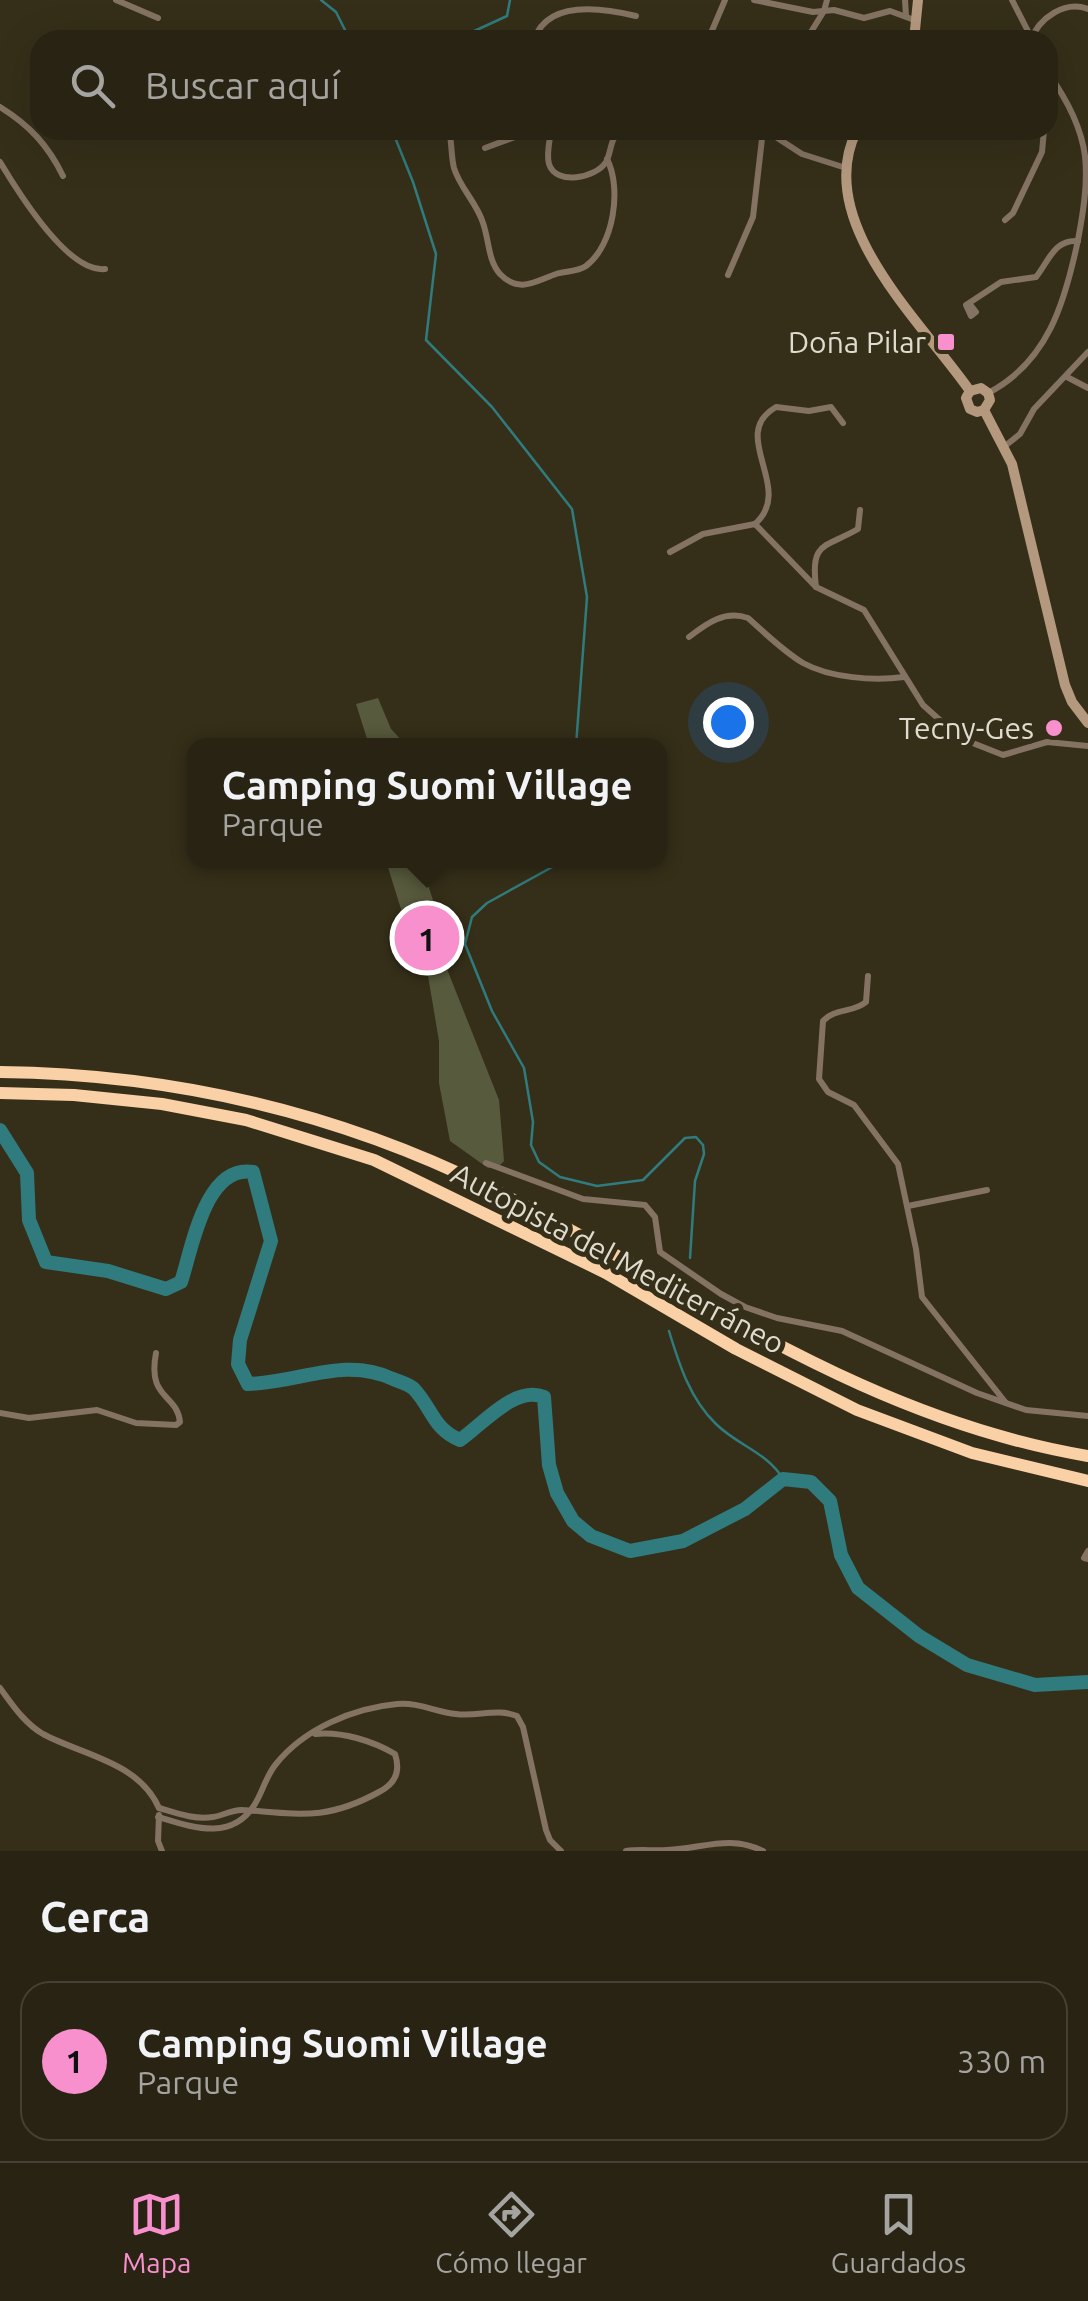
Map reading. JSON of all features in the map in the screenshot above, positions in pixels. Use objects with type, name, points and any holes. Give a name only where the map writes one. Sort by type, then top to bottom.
[{"type":"highway","name":"Autopista del Mediterráneo","points":[[0,1072],[68,1073],[180,1086],[265,1104],[382,1140],[489,1187],[825,1371],[953,1423],[1006,1440],[1088,1456]]},
{"type":"highway","name":"Autopista del Mediterráneo","points":[[0,1092],[162,1104],[246,1120],[374,1160],[606,1272],[736,1349],[857,1410],[972,1454],[1088,1481]]},
{"type":"main road","points":[[916,30],[918,0]]},
{"type":"main road","points":[[853,140],[847,168],[851,208],[864,245],[970,391]]},
{"type":"main road","points":[[981,388],[988,393],[989,404],[984,410],[970,409],[966,398],[970,391],[981,388]]},
{"type":"main road","points":[[984,410],[1005,446],[1018,487],[1064,685],[1088,724]]},
{"type":"street","points":[[116,0],[158,18]]},
{"type":"street","points":[[712,30],[724,0]]},
{"type":"street","points":[[754,0],[813,12],[834,10],[864,18],[890,11],[918,22]]},
{"type":"street","points":[[812,30],[828,0]]},
{"type":"street","points":[[905,0],[906,16]]},
{"type":"street","points":[[1012,0],[1027,30]]},
{"type":"street","points":[[1035,30],[1066,4],[1077,2],[1088,9]]},
{"type":"street","points":[[538,30],[541,21],[564,7],[609,9],[636,16]]},
{"type":"street","points":[[988,393],[1017,374],[1040,350],[1060,310],[1078,241],[1084,212],[1086,157],[1076,121],[1058,90]]},
{"type":"street","points":[[0,107],[30,129]]},
{"type":"street","points":[[42,140],[63,176]]},
{"type":"street","points":[[451,140],[456,175],[482,220],[492,261],[501,275],[515,284],[540,282],[560,272],[580,269],[593,257],[615,206],[616,182],[607,159]]},
{"type":"street","points":[[485,148],[507,140]]},
{"type":"street","points":[[550,140],[548,159],[552,170],[559,175],[583,176],[607,159],[613,140]]},
{"type":"street","points":[[728,275],[753,217],[763,140]]},
{"type":"street","points":[[780,140],[802,154],[847,168]]},
{"type":"street","points":[[1006,220],[1042,152],[1043,140]]},
{"type":"street","points":[[0,162],[42,222],[74,258],[88,268],[105,269]]},
{"type":"street","points":[[970,303],[1001,282],[1036,277],[1058,245],[1066,240],[1078,241]]},
{"type":"street","points":[[1005,446],[1020,434],[1034,410],[1088,352]]},
{"type":"street","points":[[1067,378],[1088,388]]},
{"type":"street","points":[[670,552],[703,534],[755,524],[766,513],[768,476],[756,445],[766,413],[776,407],[809,411],[832,407],[844,423]]},
{"type":"street","points":[[816,587],[816,553],[827,543],[858,529],[860,510]]},
{"type":"street","points":[[755,524],[816,587],[864,610],[934,718],[960,738],[994,754],[1012,754],[1046,742],[1088,746]]},
{"type":"street","points":[[689,637],[712,621],[740,615],[814,667],[874,678],[904,677]]},
{"type":"street","points":[[868,976],[866,1002],[824,1021],[818,1072],[822,1086],[854,1105],[898,1164],[922,1297],[978,1363],[1006,1404]]},
{"type":"street","points":[[486,1163],[583,1199],[645,1206],[656,1218],[660,1252],[721,1294],[777,1318],[842,1331],[976,1394],[1006,1404],[1026,1410],[1088,1416]]},
{"type":"street","points":[[908,1206],[987,1190]]},
{"type":"street","points":[[0,1413],[29,1418],[97,1410],[136,1423],[176,1426],[179,1414],[157,1389],[156,1353]]},
{"type":"street","points":[[0,1688],[31,1726],[125,1770],[149,1792],[159,1813],[158,1841],[162,1851]]},
{"type":"street","points":[[250,1812],[277,1763],[309,1734],[336,1720],[395,1704],[426,1706],[451,1714],[500,1712],[517,1716],[524,1727],[546,1830],[561,1851]]},
{"type":"street","points":[[159,1813],[203,1818],[240,1809],[282,1815],[326,1814],[357,1804],[395,1779],[399,1766],[395,1754],[380,1746],[348,1737],[309,1734]]},
{"type":"street","points":[[626,1851],[738,1841],[763,1851]]},
{"type":"green space","points":[[378,698],[391,729],[399,738],[367,738],[356,704]]},
{"type":"green space","points":[[388,868],[422,868],[438,915],[441,954],[499,1100],[504,1161],[498,1167],[488,1168],[450,1141],[439,1083],[439,1041],[425,958],[405,922]]},
{"type":"waterway","points":[[321,0],[336,12],[345,30]]},
{"type":"waterway","points":[[477,30],[507,16],[510,0]]},
{"type":"waterway","points":[[396,140],[436,254],[426,340],[492,407],[572,509],[587,597],[577,738]]},
{"type":"waterway","points":[[550,868],[487,903],[472,917],[465,944],[492,1011],[524,1068],[533,1122],[531,1145],[539,1162],[560,1177],[597,1186],[643,1180],[685,1138],[696,1137],[704,1154],[695,1181],[690,1258]]},
{"type":"waterway","points":[[0,1130],[27,1173],[29,1220],[46,1262],[108,1271],[166,1289],[181,1282],[212,1195],[223,1181],[237,1173],[253,1172],[271,1241],[240,1340],[238,1364],[248,1384],[339,1370],[375,1373],[412,1387],[438,1424],[460,1440],[511,1401],[522,1396],[544,1397],[549,1465],[557,1493],[573,1521],[591,1536],[630,1551],[683,1541],[745,1509],[783,1479],[811,1482],[830,1501],[841,1555],[858,1588],[919,1636],[967,1665],[1035,1685],[1088,1682]]},
{"type":"waterway","points":[[669,1331],[699,1404],[724,1431],[769,1462],[783,1479]]},
{"type":"place","name":"Doña Pilar","points":[[946,342]]},
{"type":"place","name":"Tecny-Ges","points":[[1054,728]]},
{"type":"place","name":"Camping Suomi Village","points":[[427,938]]}]
